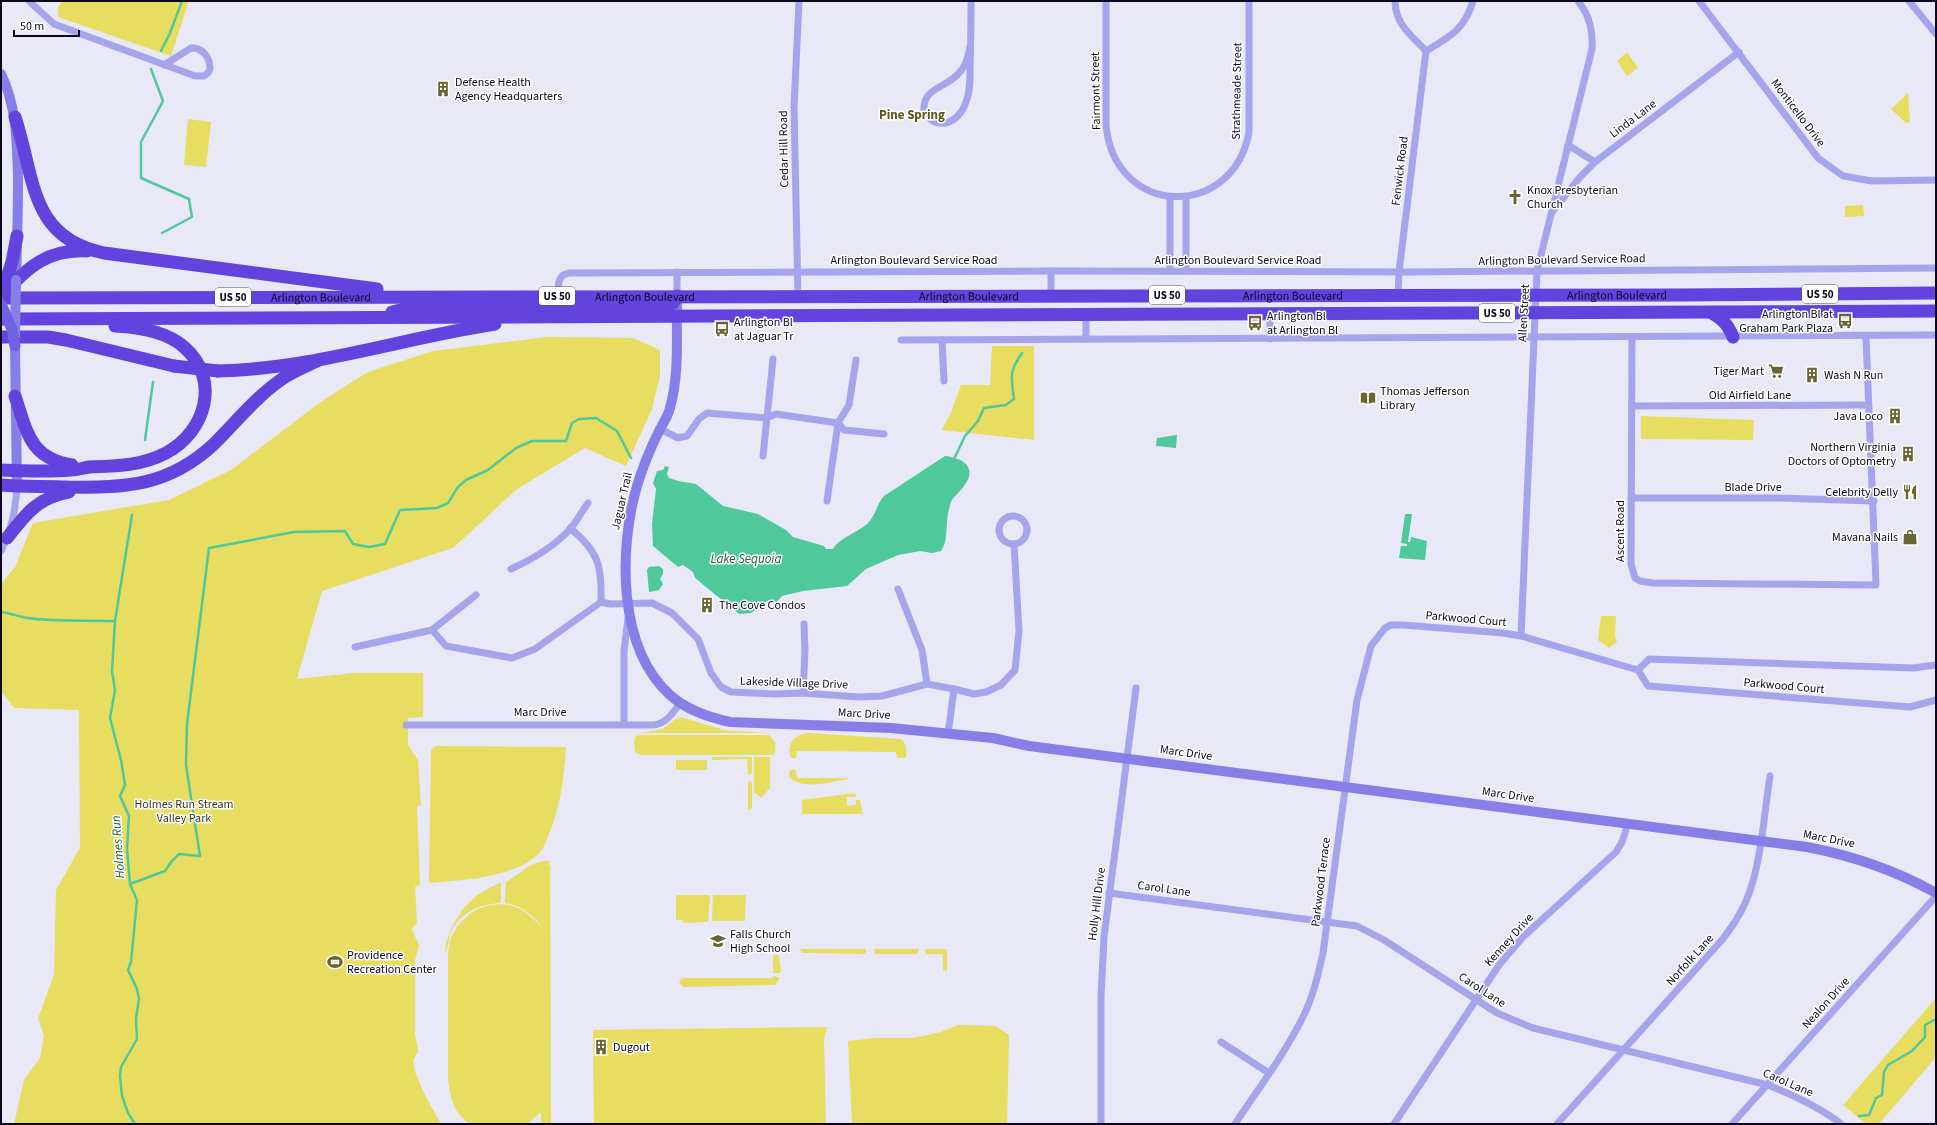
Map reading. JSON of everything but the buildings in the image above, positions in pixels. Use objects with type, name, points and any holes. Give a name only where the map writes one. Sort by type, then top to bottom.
[{"type":"highway","points":[[15,118],[35,192],[44,214],[58,232],[68,240],[93,251]]},
{"type":"highway","points":[[5,290],[18,236]]},
{"type":"highway","points":[[5,290],[25,271],[49,256],[77,250],[306,281],[438,296]]},
{"type":"highway","name":"Arlington Boulevard","points":[[5,290],[438,296],[1051,296],[1936,293]]},
{"type":"highway","points":[[368,318],[413,307],[666,306],[670,305],[677,296]]},
{"type":"highway","name":"Arlington Boulevard","points":[[1,319],[1751,313],[1936,311]]},
{"type":"highway","points":[[1712,313],[1723,319],[1733,337]]},
{"type":"highway","points":[[1733,337],[1738,324],[1751,313]]},
{"type":"highway","points":[[1,337],[66,340],[174,366],[218,371],[245,370],[320,360],[449,332],[511,322],[560,317]]},
{"type":"highway","points":[[1,470],[71,470],[87,467],[126,466],[138,464],[166,453],[188,437],[199,422],[205,400],[203,377],[197,362],[183,346],[173,340],[151,331],[116,326],[60,325],[28,319]]},
{"type":"highway","points":[[1,485],[96,487],[133,485],[157,480],[188,464],[213,444],[248,408],[282,379],[320,360]]},
{"type":"highway","points":[[15,396],[28,433],[42,454],[51,460],[61,463],[87,467]]},
{"type":"highway","points":[[7,538],[26,514],[45,499],[54,494],[96,487]]},
{"type":"main road","points":[[1,304],[12,329],[15,346]]},
{"type":"street","points":[[29,1],[54,24],[164,65],[199,76],[208,73],[210,69],[207,57],[202,50],[196,48],[184,52],[164,65]]},
{"type":"street","name":"Cedar Hill Road","points":[[798,296],[794,106],[799,1]]},
{"type":"street","points":[[970,47],[967,60],[959,73],[952,80],[934,89],[926,97],[924,110],[926,116],[936,123],[942,124],[952,120],[963,110],[969,91],[970,47],[971,1]]},
{"type":"street","name":"Fairmont Street","points":[[1106,1],[1106,125],[1108,143],[1119,166],[1135,182],[1146,190],[1170,197],[1186,197]]},
{"type":"street","name":"Strathmeade Street","points":[[1186,197],[1204,192],[1226,178],[1235,168],[1247,145],[1249,133],[1249,1]]},
{"type":"street","points":[[1395,1],[1396,12],[1401,25],[1426,51],[1459,29],[1469,15],[1473,1]]},
{"type":"street","name":"Allen Street","points":[[1521,636],[1537,271],[1592,50],[1592,27],[1584,8],[1578,1]]},
{"type":"street","name":"Monticello Drive","points":[[1699,1],[1818,158],[1843,176],[1872,181],[1936,180]]},
{"type":"street","points":[[1909,1],[1936,34]]},
{"type":"street","name":"Fenwick Road","points":[[1398,295],[1399,272],[1426,51]]},
{"type":"street","name":"Linda Lane","points":[[1551,214],[1581,176],[1595,162],[1739,52]]},
{"type":"street","points":[[1,74],[12,104],[15,118],[18,236]]},
{"type":"street","points":[[1568,145],[1595,162]]},
{"type":"street","points":[[1170,197],[1170,271]]},
{"type":"street","points":[[1186,197],[1186,271]]},
{"type":"street","name":"Arlington Boulevard Service Road","points":[[558,296],[559,281],[565,273],[1051,271],[1399,272],[1936,268]]},
{"type":"street","points":[[1051,271],[1051,296]]},
{"type":"street","points":[[677,272],[677,296]]},
{"type":"street","points":[[1,551],[7,538],[15,510],[17,486],[15,346],[5,290]]},
{"type":"street","name":"Jaguar Trail","points":[[677,296],[674,391],[670,408],[645,463],[631,511],[626,565],[628,606],[641,650],[649,667],[662,687],[680,703]]},
{"type":"street","points":[[1270,314],[1270,339]]},
{"type":"street","points":[[1086,315],[1086,340]]},
{"type":"street","points":[[901,340],[1936,336]]},
{"type":"street","name":"Ascent Road","points":[[1632,337],[1631,498],[1632,571],[1635,578],[1640,581],[1876,585],[1874,502]]},
{"type":"street","points":[[1866,337],[1868,405],[1874,502]]},
{"type":"street","points":[[942,340],[944,381]]},
{"type":"street","points":[[763,456],[773,359]]},
{"type":"street","points":[[827,502],[838,423],[849,405],[856,360]]},
{"type":"street","name":"Old Airfield Lane","points":[[1632,406],[1868,405]]},
{"type":"street","points":[[660,429],[678,438],[687,436],[695,428],[699,419],[707,413],[766,418],[776,414],[838,423],[844,430],[884,434]]},
{"type":"street","name":"Blade Drive","points":[[1631,498],[1776,498],[1874,502]]},
{"type":"street","points":[[511,569],[535,558],[570,528],[588,503]]},
{"type":"street","points":[[432,630],[446,646],[512,658],[536,649],[601,602],[600,566],[588,544],[570,528]]},
{"type":"street","name":"Lakeside Village Drive","points":[[601,602],[628,606],[652,603],[672,613],[698,639],[711,673],[721,687],[731,692],[775,694],[803,693],[859,697],[882,696],[927,684],[974,694],[986,692],[1001,685],[1015,670],[1019,631],[1014,544]]},
{"type":"street","points":[[898,589],[922,650],[927,684]]},
{"type":"street","points":[[355,646],[432,630],[476,595]]},
{"type":"street","points":[[624,725],[624,651],[628,606]]},
{"type":"street","points":[[803,693],[805,650],[804,624]]},
{"type":"street","name":"Parkwood Court","points":[[1385,628],[1391,625],[1403,625],[1503,633],[1521,636],[1638,670],[1648,686],[1910,707],[1936,700]]},
{"type":"street","name":"Parkwood Terrace","points":[[1235,1124],[1292,1037],[1310,1000],[1322,960],[1328,922],[1357,700],[1371,646],[1385,628]]},
{"type":"street","name":"Parkwood Court","points":[[1638,670],[1649,660],[1912,668],[1936,665]]},
{"type":"street","name":"Holly Hill Drive","points":[[1101,1124],[1102,969],[1109,893],[1136,688]]},
{"type":"street","points":[[948,734],[954,690]]},
{"type":"street","name":"Marc Drive","points":[[406,725],[657,724],[669,717],[680,703],[703,715],[730,722],[876,728],[993,738],[1029,746],[1807,847],[1858,858],[1914,881],[1936,895]]},
{"type":"street","name":"Norfolk Lane","points":[[1557,1124],[1722,940],[1736,922],[1752,887],[1770,776]]},
{"type":"street","name":"Kenney Drive","points":[[1394,1124],[1475,999],[1500,965],[1523,937],[1616,852],[1622,842],[1628,824]]},
{"type":"street","name":"Carol Lane","points":[[1109,893],[1350,924],[1366,930],[1497,1013],[1515,1022],[1533,1028],[1768,1085],[1820,1109],[1842,1124]]},
{"type":"street","name":"Nealon Drive","points":[[1732,1124],[1936,895]]},
{"type":"street","points":[[1221,1042],[1269,1073]]},
{"type":"green space","points":[[62,1],[189,1],[171,56],[58,17],[58,7]]},
{"type":"green space","points":[[1627,52],[1638,68],[1627,76],[1617,61]]},
{"type":"green space","points":[[1908,93],[1910,122],[1906,123],[1891,109]]},
{"type":"green space","points":[[188,119],[211,122],[206,167],[184,165]]},
{"type":"green space","points":[[1863,205],[1864,216],[1845,217],[1845,206]]},
{"type":"green space","name":"Holmes Run Stream Valley Park","points":[[547,337],[633,338],[660,350],[660,376],[652,409],[626,466],[585,448],[517,489],[453,548],[322,591],[297,679],[354,673],[423,673],[423,717],[408,718],[408,745],[418,760],[421,805],[417,807],[420,884],[415,887],[417,923],[412,929],[419,946],[415,960],[415,1034],[418,1051],[413,1061],[415,1072],[426,1097],[441,1124],[14,1124],[24,1080],[40,1058],[44,1035],[38,1018],[54,975],[56,890],[80,848],[79,710],[14,708],[1,691],[1,584],[15,567],[33,523],[169,500],[231,470],[322,401],[368,372],[433,351]]},
{"type":"green space","points":[[992,346],[1034,346],[1034,440],[942,430],[952,410],[961,385],[990,385]]},
{"type":"green space","points":[[1641,416],[1754,420],[1753,440],[1641,439]]},
{"type":"green space","points":[[1601,616],[1616,616],[1615,636],[1617,642],[1609,648],[1598,640]]},
{"type":"green space","points":[[681,717],[724,730],[769,733],[640,733],[663,729],[674,720]]},
{"type":"green space","points":[[809,733],[901,739],[906,748],[906,758],[897,758],[896,752],[797,751],[796,758],[791,758],[789,750],[793,740],[798,736]]},
{"type":"green space","points":[[640,735],[769,735],[775,742],[775,753],[773,755],[641,755],[635,752],[634,743],[635,737]]},
{"type":"green space","points":[[435,746],[566,747],[563,782],[556,815],[541,851],[531,860],[519,867],[504,872],[473,879],[429,883],[431,750]]},
{"type":"green space","points":[[712,757],[752,757],[752,773],[748,775],[747,759],[712,760]]},
{"type":"green space","points":[[754,757],[770,757],[770,788],[761,798],[754,792]]},
{"type":"green space","points":[[676,760],[707,760],[707,770],[677,770]]},
{"type":"green space","points":[[795,769],[797,778],[848,779],[816,784],[800,783],[794,781],[789,776],[790,770]]},
{"type":"green space","points":[[748,781],[752,782],[752,808],[748,811]]},
{"type":"green space","points":[[855,793],[856,797],[847,797],[847,806],[856,805],[856,800],[860,800],[863,814],[802,814],[802,800]]},
{"type":"green space","points":[[543,861],[550,861],[548,865],[550,865],[551,1124],[541,1124],[541,1112],[528,1124],[469,1123],[456,1110],[448,1080],[448,954],[450,940],[457,928],[469,915],[485,906],[494,904],[517,907],[528,914],[540,925],[541,865],[540,924],[524,910],[515,906],[510,904],[505,903],[506,882],[531,865]]},
{"type":"green space","points":[[501,882],[501,903],[485,905],[464,915],[458,921],[450,935],[445,953],[451,930],[463,909],[468,903],[484,891]]},
{"type":"green space","points":[[676,895],[710,896],[708,922],[683,923],[683,920],[676,920]]},
{"type":"green space","points":[[713,895],[746,895],[745,921],[713,921]]},
{"type":"green space","points":[[799,949],[866,949],[866,953],[803,953]]},
{"type":"green space","points":[[874,949],[919,949],[918,954],[875,954]]},
{"type":"green space","points":[[925,949],[947,949],[947,972],[943,970],[943,954],[926,954]]},
{"type":"green space","points":[[773,955],[779,955],[781,972],[779,973],[773,973]]},
{"type":"green space","points":[[773,976],[780,978],[775,985],[683,987],[679,982],[682,978],[773,978]]},
{"type":"green space","points":[[1936,998],[1936,1057],[1879,1124],[1866,1124],[1843,1105]]},
{"type":"green space","points":[[958,1025],[996,1026],[1009,1035],[1007,1124],[852,1124],[848,1041],[875,1038],[913,1038],[941,1032]]},
{"type":"green space","points":[[827,1027],[824,1040],[826,1124],[594,1124],[593,1030]]},
{"type":"water","points":[[1177,435],[1176,448],[1156,446],[1157,438]]},
{"type":"water","name":"Lake Sequoia","points":[[945,456],[963,461],[969,469],[969,474],[964,486],[951,502],[945,542],[941,551],[932,553],[920,551],[898,555],[866,569],[847,586],[803,591],[782,596],[774,605],[769,600],[751,613],[739,614],[695,578],[693,572],[683,565],[678,567],[653,546],[652,524],[656,489],[653,483],[657,471],[663,470],[665,466],[669,467],[667,474],[669,478],[696,484],[723,506],[758,514],[786,530],[793,537],[824,546],[826,549],[833,549],[844,538],[868,523],[884,496]]},
{"type":"water","points":[[1405,514],[1412,514],[1408,542],[1410,542],[1411,537],[1427,541],[1425,560],[1399,558],[1401,546],[1407,546],[1407,544],[1401,543]]},
{"type":"water","points":[[659,566],[663,569],[663,574],[660,579],[663,584],[659,590],[649,592],[647,570],[649,567]]},
{"type":"waterway","name":"Holmes Run","points":[[161,51],[170,33],[182,1]]},
{"type":"waterway","name":"Holmes Run","points":[[151,69],[163,101],[141,142],[141,178],[189,199],[192,217],[162,233]]},
{"type":"waterway","points":[[955,457],[965,436],[978,421],[984,408],[1006,405],[1014,399],[1012,374],[1022,353]]},
{"type":"waterway","name":"Holmes Run","points":[[145,440],[153,382]]},
{"type":"waterway","points":[[130,884],[165,871],[179,854],[200,856],[186,765],[187,724],[209,548],[294,532],[345,531],[353,544],[369,547],[385,544],[400,510],[437,508],[448,503],[458,487],[466,480],[488,470],[516,448],[532,441],[566,441],[572,423],[579,419],[596,418],[617,431],[631,458]]},
{"type":"waterway","name":"Holmes Run","points":[[132,515],[115,621],[112,671],[115,690],[110,718],[121,760],[125,785],[120,796],[129,816],[127,849],[130,884],[137,900],[131,962],[128,970],[137,989],[139,999],[136,1018],[137,1039],[121,1067],[120,1076],[122,1096],[128,1113],[135,1124]]},
{"type":"waterway","points":[[1,612],[39,619],[115,621]]},
{"type":"waterway","points":[[1859,1116],[1869,1115],[1876,1098],[1882,1095],[1884,1072],[1888,1065],[1912,1051],[1925,1037],[1925,1025],[1936,1019]]},
{"type":"place","name":"Defense Health Agency Headquarters","points":[[443,89]]},
{"type":"place","name":"Knox Presbyterian Church","points":[[1515,197]]},
{"type":"place","name":"Arlington Bl at Graham Park Plaza","points":[[1845,321]]},
{"type":"place","name":"Arlington Bl at Arlington Bl","points":[[1255,323]]},
{"type":"place","name":"Arlington Bl at Jaguar Tr","points":[[722,329]]},
{"type":"place","name":"Tiger Mart","points":[[1776,371]]},
{"type":"place","name":"Wash N Run","points":[[1812,375]]},
{"type":"place","name":"Thomas Jefferson Library","points":[[1368,398]]},
{"type":"place","name":"Java Loco","points":[[1895,416]]},
{"type":"place","name":"Northern Virginia Doctors of Optometry","points":[[1908,454]]},
{"type":"place","name":"Celebrity Delly","points":[[1910,492]]},
{"type":"place","name":"Mavana Nails","points":[[1910,537]]},
{"type":"place","name":"The Cove Condos","points":[[707,605]]},
{"type":"place","name":"Falls Church High School","points":[[718,941]]},
{"type":"place","name":"Providence Recreation Center","points":[[335,962]]},
{"type":"place","name":"Dugout","points":[[601,1047]]},
{"type":"district","name":"Pine Spring","points":[[912,115]]}]
